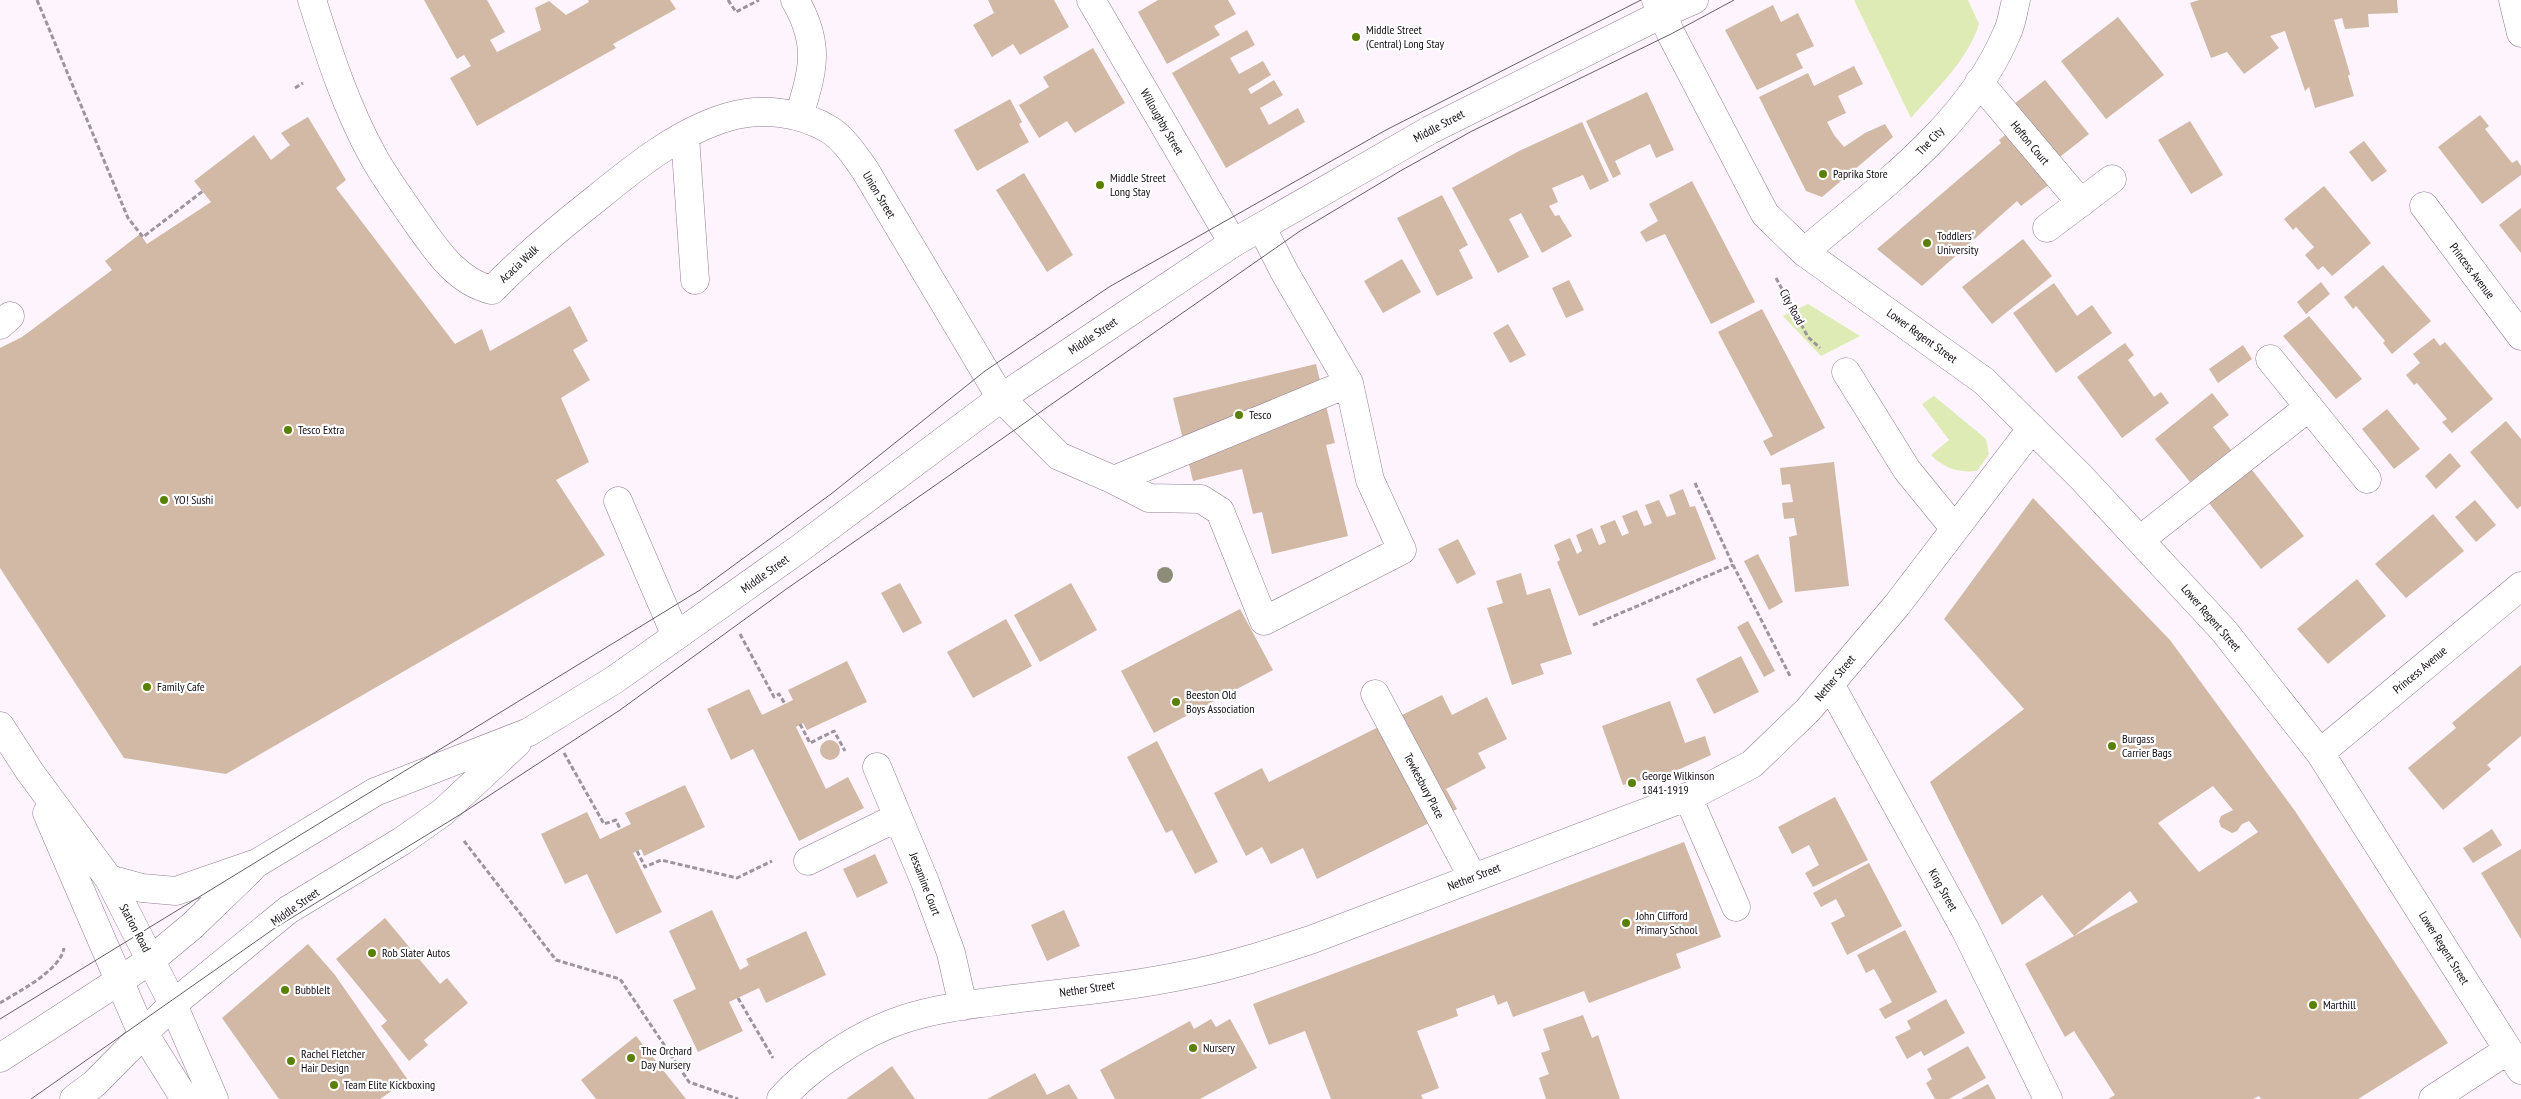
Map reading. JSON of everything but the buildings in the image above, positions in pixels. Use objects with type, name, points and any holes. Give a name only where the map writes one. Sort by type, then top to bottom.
[{"type":"street","name":"Acacia Walk","points":[[312,0],[331,62],[374,158],[432,244],[466,279],[481,288],[492,290],[558,228],[628,173],[685,136],[728,117],[751,112],[776,112],[799,116]]},
{"type":"street","points":[[795,0],[802,13],[812,43],[812,73],[799,116]]},
{"type":"street","name":"Willoughby Street","points":[[1091,0],[1233,243]]},
{"type":"street","name":"Middle Street","points":[[109,879],[142,888],[176,891],[257,863],[375,792],[538,727],[614,680],[727,601],[1001,398],[1233,243],[1430,130],[1659,7],[1694,0]]},
{"type":"street","name":"The City","points":[[1804,252],[1912,160],[1967,101],[1994,60],[2008,32],[2016,0]]},
{"type":"street","points":[[1659,7],[1765,214],[1804,252]]},
{"type":"street","name":"Hofton Court","points":[[1979,82],[2081,203]]},
{"type":"street","name":"Union Street","points":[[799,116],[817,122],[832,132],[845,144],[865,170],[1001,398],[1059,456],[1114,480],[1149,498],[1201,499],[1220,511],[1264,621],[1402,550],[1370,480],[1349,383]]},
{"type":"street","points":[[685,136],[695,280]]},
{"type":"street","points":[[2047,228],[2112,179]]},
{"type":"street","name":"Princess Avenue","points":[[2424,206],[2521,336]]},
{"type":"street","points":[[1114,480],[1349,383],[1262,228]]},
{"type":"street","name":"Lower Regent Street","points":[[1804,252],[1984,381],[2141,539],[2224,631],[2320,753],[2515,1060]]},
{"type":"street","points":[[2270,358],[2367,479]]},
{"type":"street","points":[[1846,372],[1907,470],[1956,529]]},
{"type":"street","points":[[2141,539],[2309,407]]},
{"type":"street","name":"Nether Street","points":[[788,1091],[863,1037],[895,1022],[963,1006],[1184,976],[1227,965],[1313,939],[1688,797],[1726,780],[1752,764],[1808,710],[1897,605],[2032,428]]},
{"type":"street","points":[[618,501],[676,636]]},
{"type":"street","name":"Princess Avenue","points":[[2320,753],[2521,586]]},
{"type":"street","name":"King Street","points":[[1830,684],[1966,931],[2048,1099]]},
{"type":"street","name":"Tewkesbury Place","points":[[1375,694],[1472,878]]},
{"type":"street","name":"Station Road","points":[[0,726],[30,772],[109,879],[173,1004],[214,1099]]},
{"type":"street","name":"Middle Street","points":[[74,1099],[94,1084],[173,1004],[288,910],[402,841],[443,812],[538,727]]},
{"type":"street","name":"Jessamine Court","points":[[877,766],[925,882],[951,953],[963,1006]]},
{"type":"street","name":"Station Road","points":[[30,772],[118,981],[145,1034],[185,1099]]},
{"type":"street","points":[[1688,797],[1736,907]]},
{"type":"street","points":[[808,861],[898,817]]},
{"type":"street","name":"Middle Street","points":[[0,1058],[151,960],[192,926],[257,863]]},
{"type":"street","points":[[2433,1099],[2515,1060]]},
{"type":"path","points":[[36,0],[128,218],[143,237],[203,191]]},
{"type":"path","points":[[728,0],[736,12],[760,0]]},
{"type":"path","name":"City Road","points":[[1804,252],[1775,277],[1808,337],[1846,372]]},
{"type":"path","points":[[1694,484],[1733,565],[1808,710]]},
{"type":"path","points":[[1593,625],[1733,565]]},
{"type":"path","points":[[727,601],[747,650],[774,697],[779,694],[785,704]]},
{"type":"path","points":[[800,724],[810,743],[834,731],[858,776],[877,766]]},
{"type":"path","points":[[538,727],[604,824],[616,820],[620,829]]},
{"type":"path","points":[[443,812],[556,960],[620,979],[690,1082],[738,1099]]},
{"type":"path","points":[[637,851],[646,867],[661,860],[736,878],[802,846],[808,861]]},
{"type":"path","points":[[0,1003],[49,972],[64,953],[66,940],[63,918],[84,902]]},
{"type":"path","points":[[738,998],[788,1091]]},
{"type":"green space","points":[[1854,0],[1968,0],[1979,24],[1974,37],[1950,74],[1911,118]]},
{"type":"green space","points":[[1808,304],[1860,336],[1821,356],[1783,316]]},
{"type":"green space","points":[[1934,396],[1986,439],[1989,454],[1977,471],[1952,469],[1931,455],[1949,440],[1922,404]]},
{"type":"tram line","points":[[0,1019],[700,590],[831,494],[985,371],[1109,287],[1386,130],[1641,0]]},
{"type":"tram line","points":[[31,1099],[275,928],[461,814],[620,710],[785,590],[1300,231],[1472,131],[1671,34],[1734,0]]},
{"type":"place","name":"Middle Street (Central) Long Stay","points":[[1356,37]]},
{"type":"place","name":"Paprika Store","points":[[1823,174]]},
{"type":"place","name":"Middle Street Long Stay","points":[[1100,185]]},
{"type":"place","name":"Toddlers' University","points":[[1927,243]]},
{"type":"place","name":"Tesco","points":[[1239,415]]},
{"type":"place","name":"Tesco Extra","points":[[288,430]]},
{"type":"place","name":"YO! Sushi","points":[[164,500]]},
{"type":"place","name":"Family Cafe","points":[[147,687]]},
{"type":"place","name":"Beeston Old Boys Association","points":[[1176,702]]},
{"type":"place","name":"Burgass Carrier Bags","points":[[2112,746]]},
{"type":"place","name":"George Wilkinson 1841-1919","points":[[1632,783]]},
{"type":"place","name":"John Clifford Primary School","points":[[1626,923]]},
{"type":"place","name":"Rob Slater Autos","points":[[372,953]]},
{"type":"place","name":"BubbleIt","points":[[285,990]]},
{"type":"place","name":"Marthill","points":[[2313,1005]]},
{"type":"place","name":"Nursery","points":[[1193,1048]]},
{"type":"place","name":"The Orchard Day Nursery","points":[[631,1058]]},
{"type":"place","name":"Rachel Fletcher Hair Design","points":[[291,1061]]},
{"type":"place","name":"Team Elite Kickboxing","points":[[334,1085]]}]
